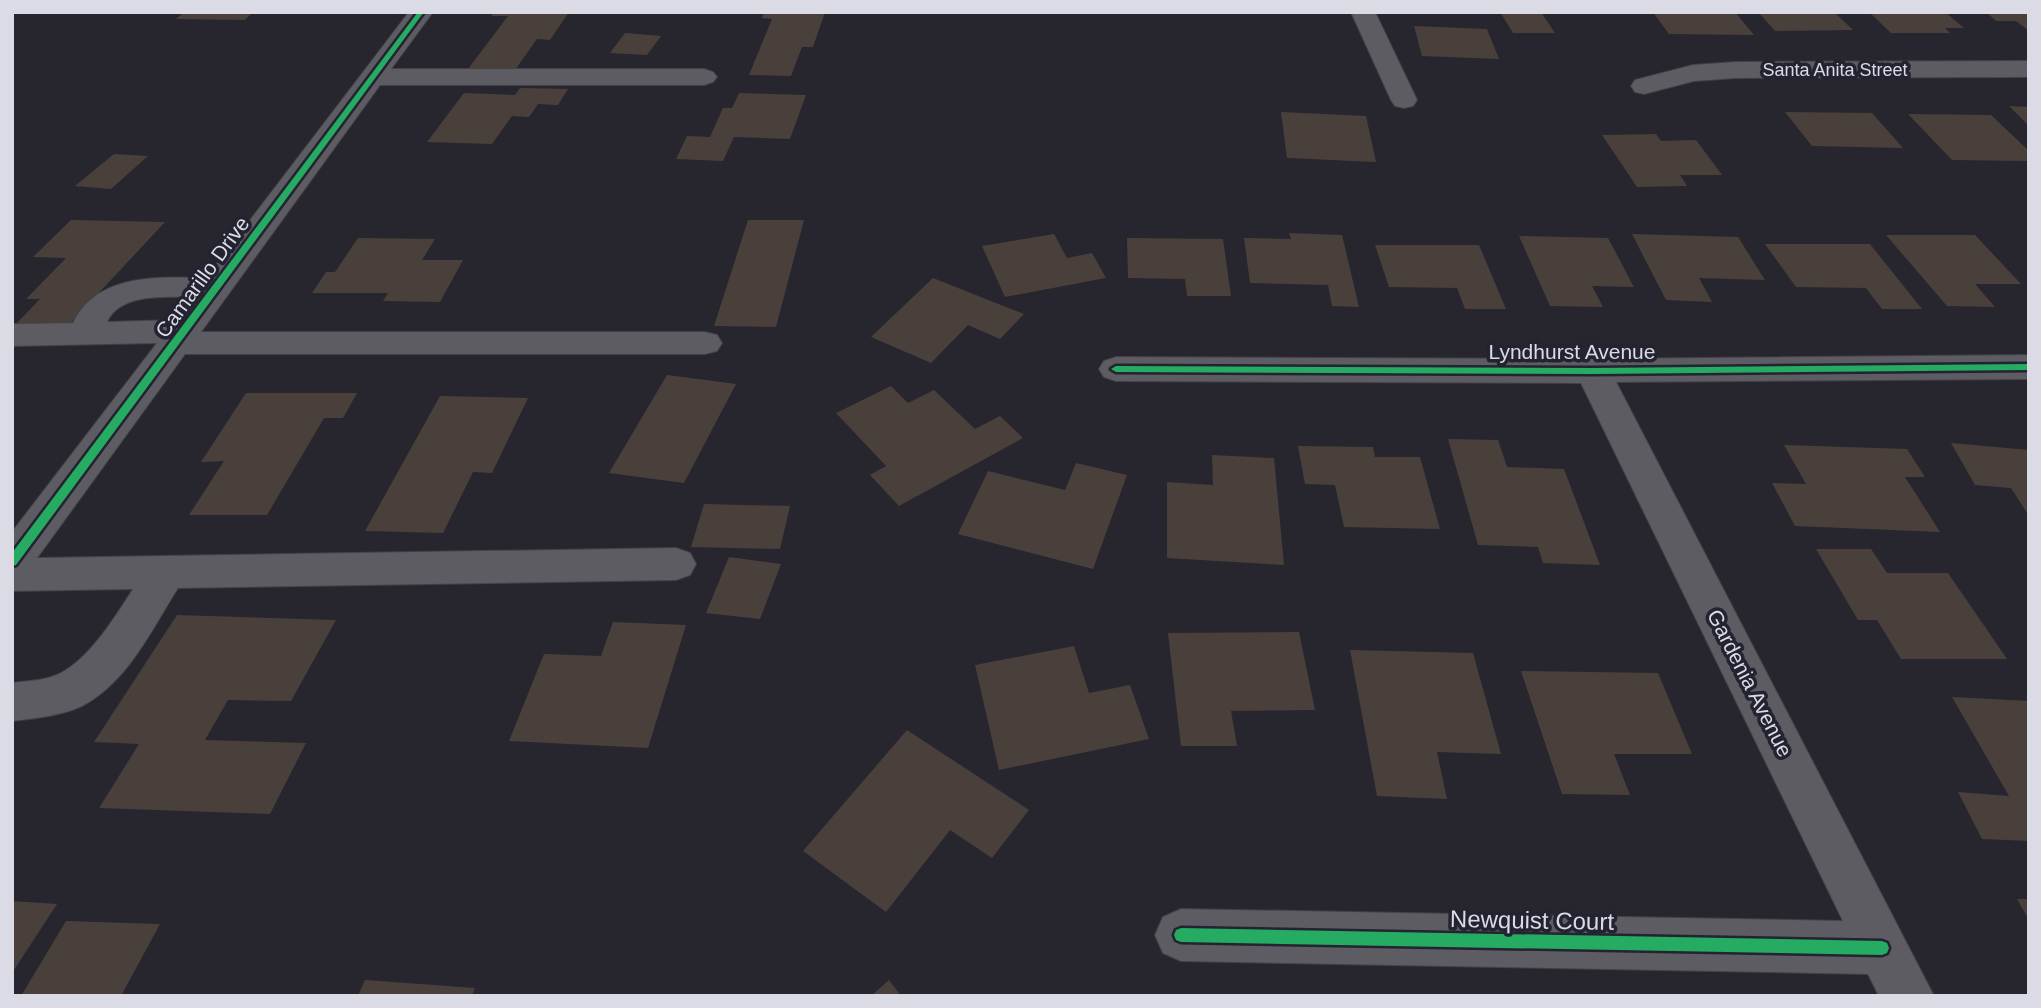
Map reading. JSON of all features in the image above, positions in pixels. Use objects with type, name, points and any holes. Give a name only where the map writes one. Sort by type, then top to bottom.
[{"type":"street","name":"Camarillo Drive","points":[[12,562],[421,12]]},
{"type":"street","points":[[1363,12],[1404,100]]},
{"type":"street","name":"Santa Anita Street","points":[[1644,86],[1693,73],[1736,70],[2029,69]]},
{"type":"street","points":[[373,77],[704,77]]},
{"type":"street","points":[[95,333],[89,327],[90,318],[98,307],[119,294],[147,288],[218,288]]},
{"type":"street","points":[[12,335],[95,333],[181,337],[705,343]]},
{"type":"street","name":"Lyndhurst Avenue","points":[[1116,369],[1593,371],[2029,367]]},
{"type":"street","name":"Gardenia Avenue","points":[[1593,371],[1907,996]]},
{"type":"street","points":[[12,575],[676,564]]},
{"type":"street","points":[[12,702],[63,693],[89,678],[118,643],[167,572]]},
{"type":"street","name":"Newquist Court","points":[[1181,935],[1882,947]]},
{"type":"building","points":[[184,12],[253,12],[245,20],[176,19]]},
{"type":"building","points":[[494,12],[569,12],[550,40],[537,39],[515,70],[468,69],[508,16],[491,16]]},
{"type":"building","points":[[764,12],[825,12],[813,47],[802,47],[791,76],[749,75],[772,19],[762,18]]},
{"type":"building","points":[[1500,12],[1541,12],[1555,33],[1513,33]]},
{"type":"building","points":[[1653,12],[1735,12],[1754,35],[1669,34]]},
{"type":"building","points":[[1758,12],[1834,12],[1853,30],[1775,31]]},
{"type":"building","points":[[1869,12],[1945,12],[1964,28],[1945,28],[1950,33],[1891,33]]},
{"type":"building","points":[[1986,12],[2029,12],[2029,31],[2016,21],[1996,21]]},
{"type":"building","points":[[1414,26],[1487,29],[1499,59],[1422,56]]},
{"type":"building","points":[[625,33],[661,36],[647,55],[610,53]]},
{"type":"building","points":[[520,88],[568,89],[558,105],[538,104],[529,117],[512,116],[492,144],[427,142],[464,93],[515,95]]},
{"type":"building","points":[[739,93],[806,95],[790,139],[734,137],[723,161],[676,159],[687,136],[710,137],[723,108],[732,108]]},
{"type":"building","points":[[2009,106],[2029,107],[2029,126]]},
{"type":"building","points":[[1281,112],[1366,116],[1376,162],[1287,158]]},
{"type":"building","points":[[1785,112],[1872,113],[1903,148],[1812,146]]},
{"type":"building","points":[[1908,114],[1991,115],[2029,151],[2029,161],[1952,160]]},
{"type":"building","points":[[1656,134],[1661,141],[1696,140],[1722,175],[1680,175],[1687,186],[1637,187],[1602,135]]},
{"type":"building","points":[[114,154],[148,156],[111,189],[75,186]]},
{"type":"building","points":[[71,220],[165,222],[68,326],[15,325],[40,299],[26,299],[66,258],[33,257]]},
{"type":"building","points":[[748,220],[804,220],[776,327],[714,326]]},
{"type":"building","points":[[1289,233],[1342,235],[1359,307],[1332,306],[1328,285],[1250,283],[1244,238],[1291,239]]},
{"type":"building","points":[[1054,234],[1067,258],[1092,253],[1106,278],[1005,297],[982,246]]},
{"type":"building","points":[[1632,234],[1738,237],[1765,280],[1699,278],[1712,302],[1666,300]]},
{"type":"building","points":[[1886,235],[1975,235],[2021,284],[1975,284],[1995,307],[1947,306]]},
{"type":"building","points":[[1519,236],[1608,238],[1634,287],[1592,286],[1603,307],[1550,306]]},
{"type":"building","points":[[358,238],[435,239],[422,260],[463,260],[440,302],[383,301],[388,293],[312,293],[326,272],[335,272]]},
{"type":"building","points":[[1127,238],[1223,239],[1231,296],[1187,296],[1185,279],[1128,278]]},
{"type":"building","points":[[1765,244],[1870,244],[1922,309],[1882,309],[1866,288],[1796,287]]},
{"type":"building","points":[[1375,245],[1479,245],[1506,309],[1465,309],[1457,288],[1389,287]]},
{"type":"building","points":[[933,278],[1024,314],[1000,339],[968,325],[931,363],[871,337]]},
{"type":"building","points":[[667,375],[736,384],[684,483],[609,473]]},
{"type":"building","points":[[891,386],[908,403],[934,390],[975,429],[1000,416],[1023,438],[899,506],[870,475],[886,466],[836,413]]},
{"type":"building","points":[[246,393],[357,393],[343,418],[324,418],[267,515],[189,515],[224,461],[201,462]]},
{"type":"building","points":[[440,396],[528,398],[492,473],[473,472],[443,533],[365,531]]},
{"type":"building","points":[[1448,439],[1498,440],[1507,467],[1564,469],[1600,565],[1543,563],[1538,547],[1478,545]]},
{"type":"building","points":[[1951,443],[2029,450],[2029,516],[2011,488],[1975,485]]},
{"type":"building","points":[[1784,445],[1907,449],[1925,477],[1905,477],[1940,532],[1795,526],[1772,483],[1806,484]]},
{"type":"building","points":[[1298,446],[1373,447],[1375,457],[1420,457],[1440,529],[1344,527],[1335,485],[1305,484]]},
{"type":"building","points":[[1212,455],[1274,458],[1284,565],[1167,558],[1167,482],[1213,485]]},
{"type":"building","points":[[1076,463],[1127,475],[1093,569],[958,534],[988,471],[1065,490]]},
{"type":"building","points":[[704,504],[790,506],[780,549],[691,547]]},
{"type":"building","points":[[1816,549],[1871,549],[1887,573],[1948,573],[2007,659],[1901,659],[1877,620],[1858,620]]},
{"type":"building","points":[[729,557],[781,564],[760,619],[706,613]]},
{"type":"building","points":[[177,615],[336,620],[291,701],[228,700],[205,740],[306,743],[270,814],[99,808],[139,744],[94,742]]},
{"type":"building","points":[[613,622],[686,625],[648,748],[509,741],[544,654],[601,656]]},
{"type":"building","points":[[1299,632],[1315,710],[1231,711],[1237,746],[1181,746],[1168,633]]},
{"type":"building","points":[[1074,646],[1089,693],[1130,685],[1149,739],[999,770],[975,665]]},
{"type":"building","points":[[1350,650],[1473,653],[1501,754],[1437,752],[1447,799],[1377,796]]},
{"type":"building","points":[[1521,671],[1658,673],[1692,754],[1614,754],[1630,795],[1562,794]]},
{"type":"building","points":[[1952,697],[2029,701],[2029,841],[1982,839],[1958,792],[2009,796]]},
{"type":"building","points":[[907,730],[1029,810],[992,858],[950,830],[886,912],[803,851]]},
{"type":"building","points":[[2017,899],[2029,899],[2029,920]]},
{"type":"building","points":[[12,901],[57,904],[12,973]]},
{"type":"building","points":[[66,921],[160,924],[121,996],[21,996]]},
{"type":"building","points":[[365,980],[475,988],[472,996],[358,996]]},
{"type":"building","points":[[889,980],[901,996],[871,996]]},
{"type":"cycle path","points":[[12,562],[421,12]]},
{"type":"cycle path","points":[[1116,369],[1593,371],[2029,367]]},
{"type":"cycle path","points":[[1181,935],[1882,948]]}]
